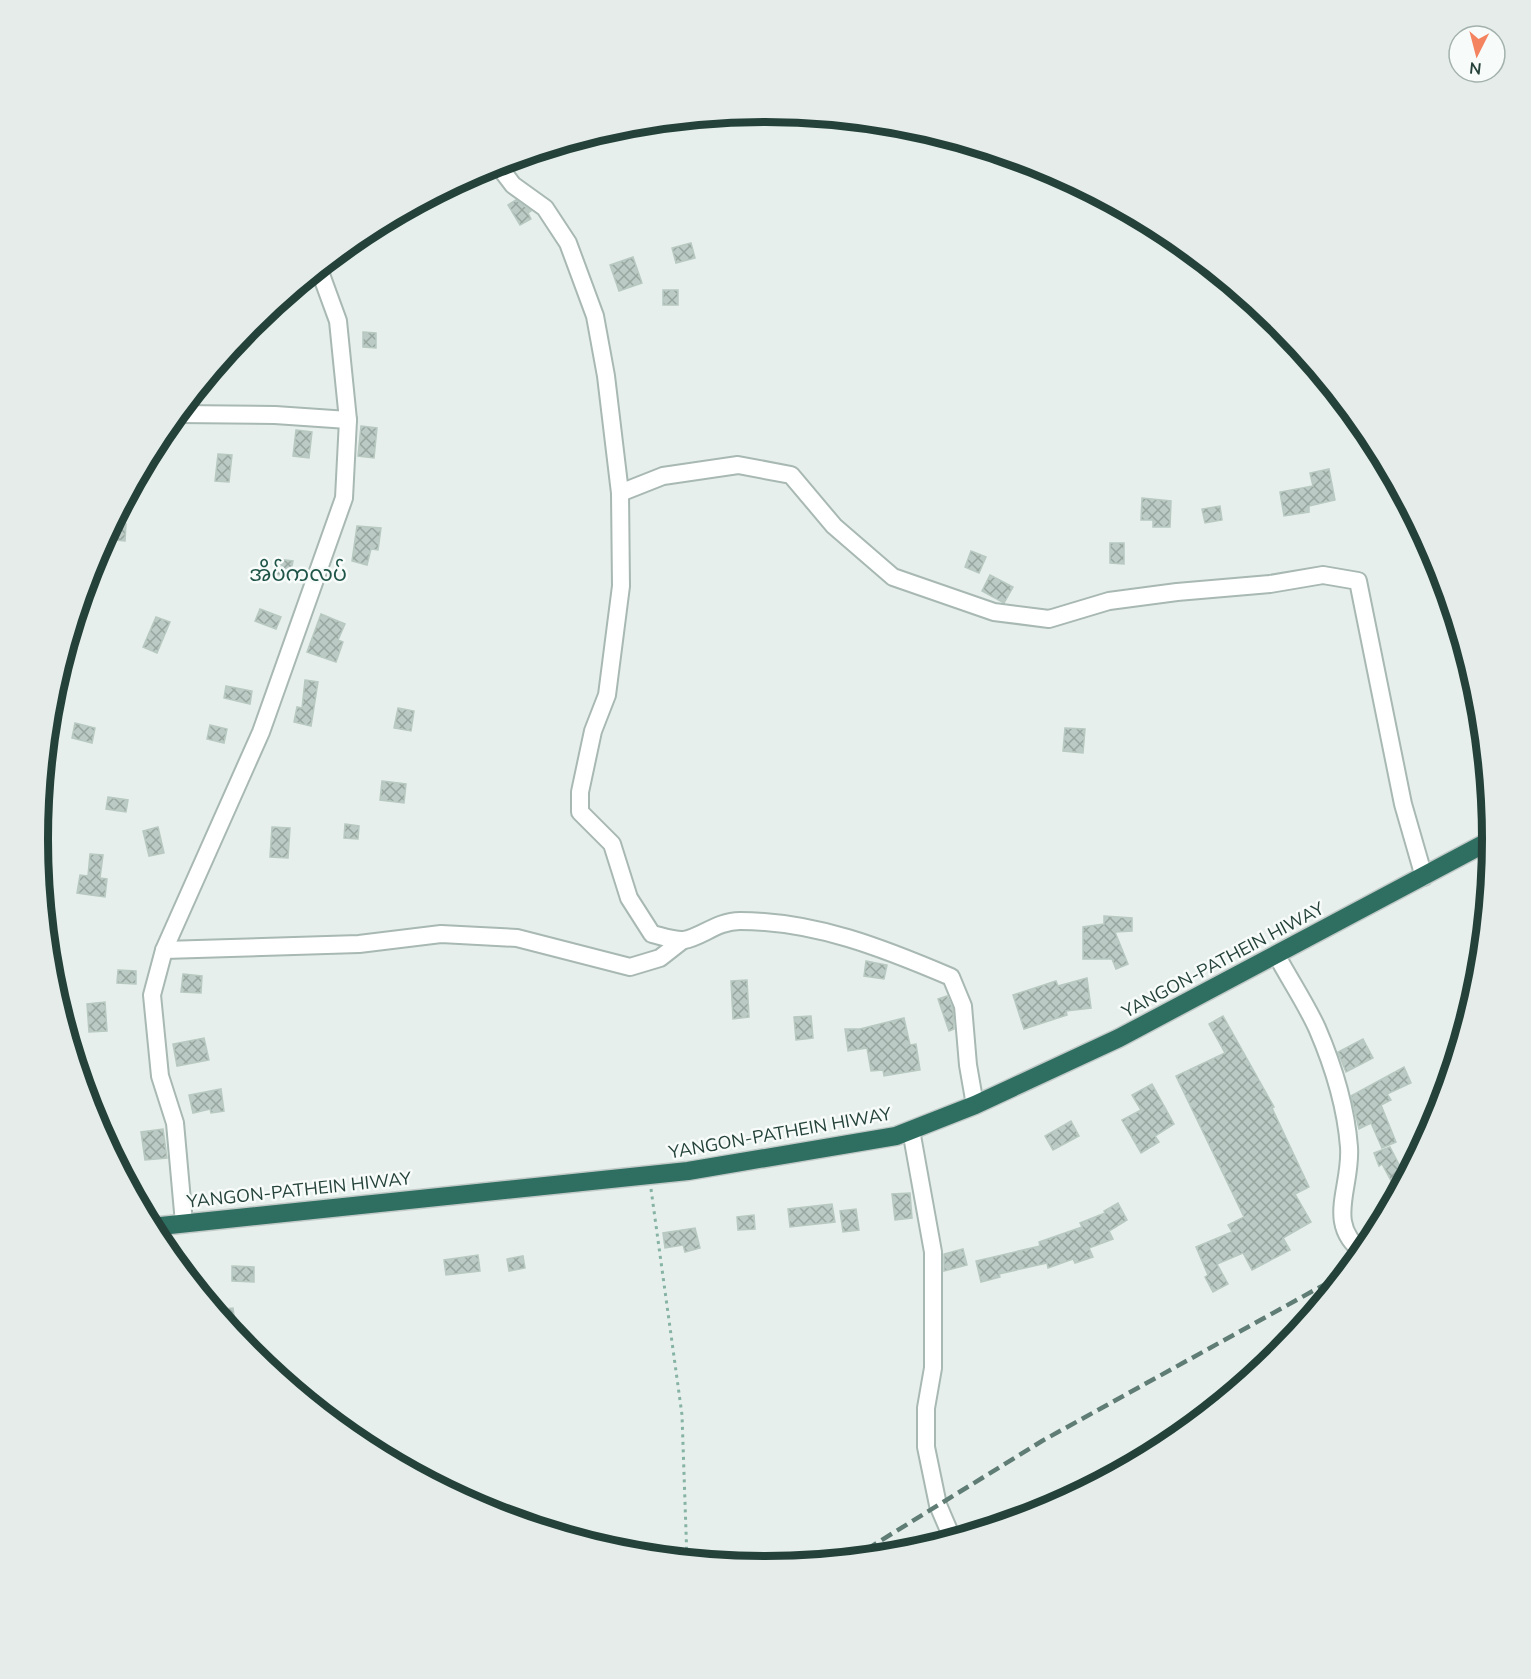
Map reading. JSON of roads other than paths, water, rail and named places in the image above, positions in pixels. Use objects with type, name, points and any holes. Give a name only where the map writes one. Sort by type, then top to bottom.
[{"type":"highway","name":"YANGON-PATHEIN HIWAY","points":[[161,1226],[649,1176],[896,1136],[975,1105],[1119,1038],[1483,845]]},
{"type":"street","points":[[503,172],[513,185],[545,208],[568,243],[595,316],[620,493],[621,586],[607,695],[593,731],[580,792],[580,812],[612,844],[629,898],[652,934],[683,940]]},
{"type":"street","points":[[184,1223],[175,1123],[160,1076],[152,995],[164,950],[261,732],[344,498],[348,420],[338,321],[322,276]]},
{"type":"street","points":[[188,414],[275,415],[348,420]]},
{"type":"street","points":[[620,493],[663,476],[738,465],[791,475],[834,526],[893,577],[994,612],[1049,619],[1108,601],[1270,584],[1323,574],[1358,581],[1402,804],[1424,877]]},
{"type":"street","points":[[164,950],[360,944],[441,934],[517,938],[630,967],[660,958],[683,940],[709,928],[738,921],[813,927],[890,950],[951,976],[963,1006],[968,1065],[975,1105]]},
{"type":"street","points":[[1276,956],[1317,1028],[1347,1119],[1351,1167],[1340,1218],[1356,1247]]},
{"type":"street","points":[[911,1130],[933,1252],[933,1368],[926,1408],[926,1447],[938,1505],[950,1533]]},
{"type":"railway","points":[[866,1550],[1042,1441],[1331,1281]]},
{"type":"district","name":"အိပ်ကလပ်","points":[[298,574]]}]
